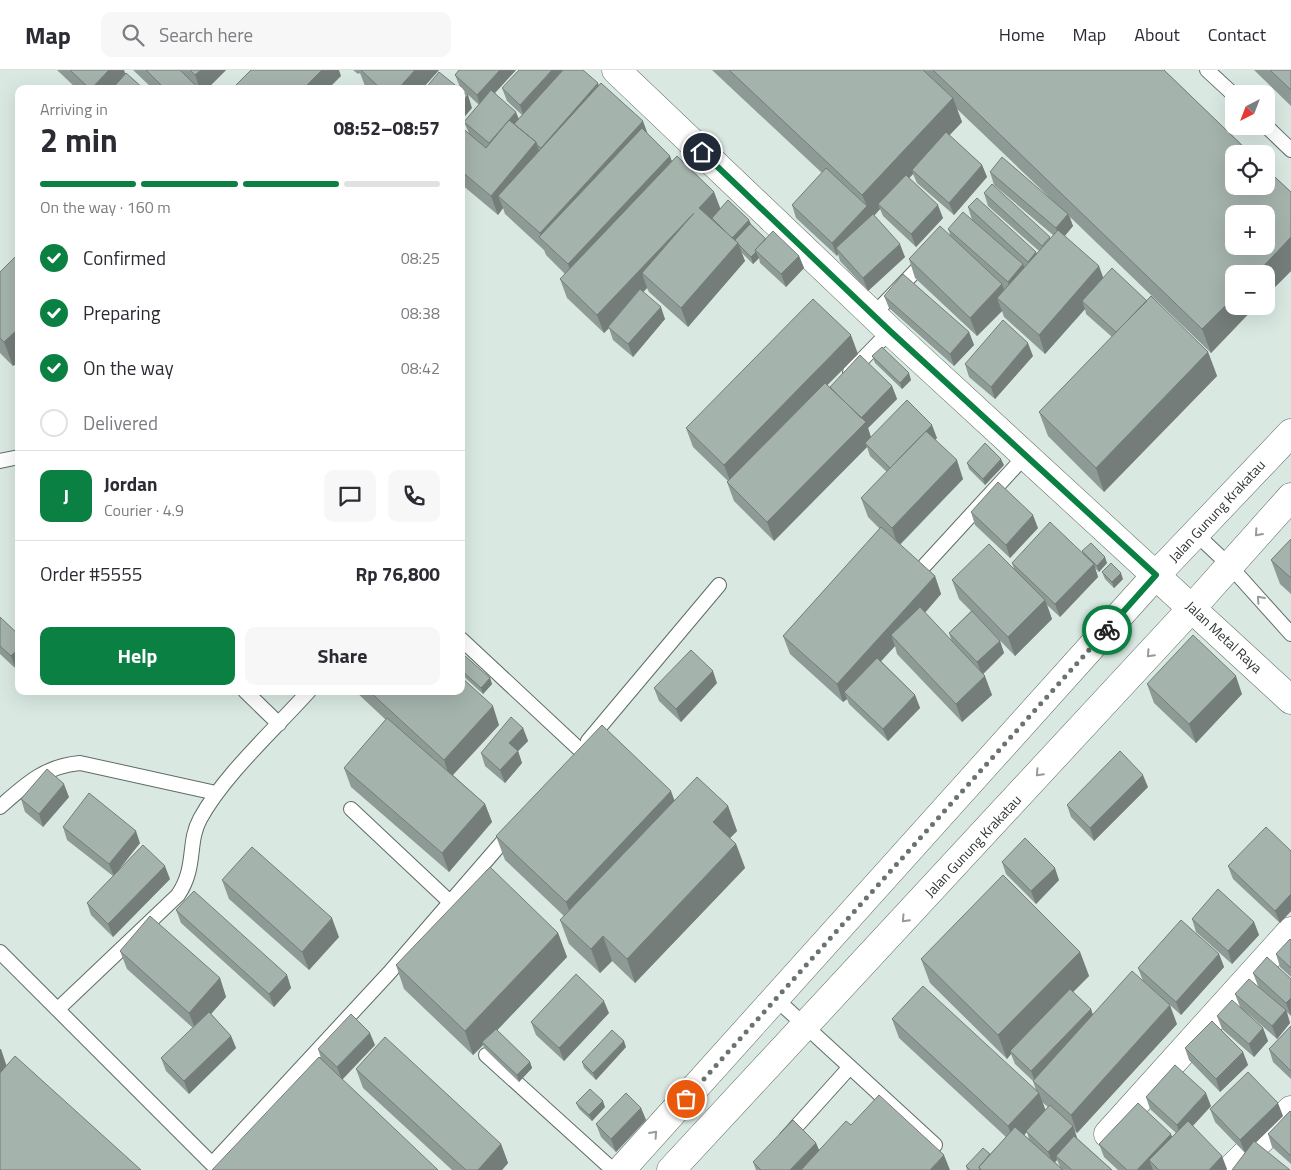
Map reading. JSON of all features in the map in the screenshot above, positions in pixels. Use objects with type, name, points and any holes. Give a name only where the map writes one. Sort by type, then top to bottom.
[{"type":"main road","name":"Jalan Metal Raya","points":[[616,70],[882,323],[1291,700]]},
{"type":"main road","name":"Jalan Gunung Krakatau","points":[[622,1170],[1156,575],[1291,432]]},
{"type":"main road","name":"Jalan Gunung Krakatau","points":[[671,1170],[1192,608],[1291,497]]},
{"type":"main road","points":[[1108,1134],[1291,931]]},
{"type":"main road","points":[[1230,1170],[1291,1110]]},
{"type":"lane","points":[[1207,70],[1225,87]]},
{"type":"lane","points":[[1275,135],[1291,150]]},
{"type":"lane","points":[[838,384],[936,250]]},
{"type":"lane","points":[[925,565],[1026,455]]},
{"type":"lane","points":[[0,461],[15,458]]},
{"type":"lane","points":[[1195,533],[1229,565],[1291,634]]},
{"type":"lane","points":[[465,643],[577,754],[719,585]]},
{"type":"lane","points":[[249,695],[279,724]]},
{"type":"lane","points":[[58,1009],[178,895],[184,886],[190,870],[196,826],[216,793],[305,695]]},
{"type":"lane","points":[[0,806],[32,778],[66,764],[80,763],[216,793]]},
{"type":"lane","points":[[351,809],[451,903]]},
{"type":"lane","points":[[0,952],[212,1164],[389,973],[522,819]]},
{"type":"lane","points":[[776,999],[935,1145]]},
{"type":"lane","points":[[486,1055],[613,1170]]},
{"type":"lane","points":[[776,1148],[849,1068]]},
{"type":"building","points":[[70,70],[109,70],[95,85],[86,85]]},
{"type":"building","points":[[146,70],[180,70],[195,85],[161,85]]},
{"type":"building","points":[[190,70],[201,70],[195,75]]},
{"type":"building","points":[[251,70],[322,70],[307,85],[236,85]]},
{"type":"building","points":[[361,70],[415,70],[402,85],[377,85]]},
{"type":"building","points":[[459,70],[500,70],[477,95],[455,75]]},
{"type":"building","points":[[519,70],[552,70],[520,105],[502,88]]},
{"type":"building","points":[[563,70],[583,70],[598,83],[541,148],[514,124]]},
{"type":"building","points":[[729,70],[923,70],[953,98],[862,195]]},
{"type":"building","points":[[933,70],[1164,70],[1225,129],[1225,135],[1231,135],[1242,145],[1225,145],[1225,195],[1275,195],[1275,177],[1291,192],[1291,237],[1275,254],[1275,205],[1225,205],[1225,255],[1274,255],[1265,265],[1225,265],[1225,306],[1202,329]]},
{"type":"building","points":[[1270,70],[1291,70],[1291,90]]},
{"type":"building","points":[[439,72],[455,85],[428,85]]},
{"type":"building","points":[[126,73],[140,85],[116,85]]},
{"type":"building","points":[[601,83],[643,121],[540,233],[498,196]]},
{"type":"building","points":[[491,90],[516,112],[489,143],[465,121]]},
{"type":"building","points":[[509,120],[536,142],[491,196],[465,174],[465,130],[486,148]]},
{"type":"building","points":[[642,128],[670,156],[568,264],[539,237]]},
{"type":"building","points":[[946,132],[982,165],[949,203],[912,170]]},
{"type":"building","points":[[677,156],[714,192],[699,208],[738,243],[681,308],[642,273],[694,213],[597,315],[560,279]]},
{"type":"building","points":[[1002,157],[1068,214],[1056,228],[990,172]]},
{"type":"building","points":[[826,168],[867,206],[832,243],[792,205]]},
{"type":"building","points":[[906,175],[938,205],[911,234],[878,204]]},
{"type":"building","points":[[992,184],[1050,237],[1042,246],[984,193]]},
{"type":"building","points":[[977,198],[1036,252],[1028,262],[968,207]]},
{"type":"building","points":[[728,200],[749,220],[732,238],[712,218]]},
{"type":"building","points":[[963,212],[1023,264],[1008,282],[948,229]]},
{"type":"building","points":[[873,214],[900,244],[863,278],[836,248]]},
{"type":"building","points":[[750,224],[766,239],[751,257],[735,240]]},
{"type":"building","points":[[940,226],[1002,284],[970,318],[909,259]]},
{"type":"building","points":[[1058,230],[1099,266],[1039,335],[997,298]]},
{"type":"building","points":[[773,231],[799,256],[781,274],[755,250]]},
{"type":"building","points":[[15,257],[15,332],[4,342],[0,338],[0,272]]},
{"type":"building","points":[[1112,268],[1147,301],[1116,332],[1082,301]]},
{"type":"building","points":[[903,274],[969,332],[950,354],[884,296]]},
{"type":"building","points":[[640,289],[661,307],[628,344],[608,327]]},
{"type":"building","points":[[1151,296],[1208,352],[1096,468],[1039,412]]},
{"type":"building","points":[[813,299],[851,335],[724,465],[686,428]]},
{"type":"building","points":[[1003,320],[1028,343],[991,387],[965,364]]},
{"type":"building","points":[[882,347],[909,373],[900,383],[872,356]]},
{"type":"building","points":[[860,355],[892,386],[861,418],[830,387]]},
{"type":"building","points":[[825,383],[866,422],[767,522],[727,482]]},
{"type":"building","points":[[907,400],[932,425],[890,468],[865,443]]},
{"type":"building","points":[[926,431],[957,460],[892,528],[861,498]]},
{"type":"building","points":[[985,443],[1001,459],[983,479],[967,463]]},
{"type":"building","points":[[998,482],[1033,515],[1006,545],[971,512]]},
{"type":"building","points":[[1050,522],[1094,564],[1055,604],[1012,563]]},
{"type":"building","points":[[881,527],[935,576],[837,684],[783,636]]},
{"type":"building","points":[[1291,539],[1291,578],[1271,560]]},
{"type":"building","points":[[1091,543],[1105,557],[1097,566],[1082,551]]},
{"type":"building","points":[[989,544],[1045,600],[1008,637],[952,580]]},
{"type":"building","points":[[1111,563],[1121,573],[1112,582],[1102,572]]},
{"type":"building","points":[[920,607],[985,676],[956,704],[891,635]]},
{"type":"building","points":[[972,611],[1000,641],[977,662],[949,633]]},
{"type":"building","points":[[0,617],[15,631],[15,652],[11,656],[0,646]]},
{"type":"building","points":[[1193,635],[1236,676],[1189,724],[1147,684]]},
{"type":"building","points":[[691,650],[713,671],[676,709],[654,688]]},
{"type":"building","points":[[465,656],[490,678],[481,688],[465,674]]},
{"type":"building","points":[[877,658],[915,695],[883,729],[844,692]]},
{"type":"building","points":[[465,681],[493,706],[444,760],[373,695],[465,695]]},
{"type":"building","points":[[511,717],[523,728],[509,743],[518,751],[500,770],[481,753]]},
{"type":"building","points":[[387,718],[485,804],[442,853],[344,768]]},
{"type":"building","points":[[602,725],[671,791],[566,902],[496,836]]},
{"type":"building","points":[[1120,751],[1143,775],[1090,828],[1067,805]]},
{"type":"building","points":[[47,769],[64,784],[39,814],[21,799]]},
{"type":"building","points":[[697,777],[728,806],[713,822],[736,844],[627,959],[603,936],[591,949],[560,920]]},
{"type":"building","points":[[89,793],[136,831],[109,864],[63,827]]},
{"type":"building","points":[[1266,827],[1291,851],[1291,894],[1275,911],[1228,866]]},
{"type":"building","points":[[1025,838],[1055,868],[1031,891],[1002,862]]},
{"type":"building","points":[[143,845],[165,866],[108,924],[87,903]]},
{"type":"building","points":[[252,847],[332,918],[302,952],[222,880]]},
{"type":"building","points":[[490,867],[558,933],[465,1031],[396,965]]},
{"type":"building","points":[[1003,875],[1080,952],[998,1035],[921,959]]},
{"type":"building","points":[[1218,889],[1254,922],[1228,951],[1192,919]]},
{"type":"building","points":[[194,891],[287,975],[269,994],[176,910]]},
{"type":"building","points":[[150,916],[220,978],[189,1013],[120,951]]},
{"type":"building","points":[[1181,920],[1219,954],[1176,1002],[1138,968]]},
{"type":"building","points":[[1291,940],[1291,968],[1276,954]]},
{"type":"building","points":[[1267,957],[1291,979],[1291,998],[1286,1003],[1253,973]]},
{"type":"building","points":[[1132,971],[1170,1005],[1071,1115],[1033,1081]]},
{"type":"building","points":[[576,974],[604,1001],[559,1048],[531,1022]]},
{"type":"building","points":[[1249,979],[1286,1010],[1272,1026],[1235,994]]},
{"type":"building","points":[[923,986],[1039,1093],[1008,1126],[892,1019]]},
{"type":"building","points":[[1070,989],[1091,1009],[1031,1071],[1010,1051]]},
{"type":"building","points":[[1232,1000],[1263,1028],[1249,1044],[1217,1016]]},
{"type":"building","points":[[209,1012],[231,1036],[184,1081],[161,1058]]},
{"type":"building","points":[[351,1014],[370,1033],[337,1067],[318,1049]]},
{"type":"building","points":[[1212,1021],[1243,1052],[1216,1079],[1185,1048]]},
{"type":"building","points":[[1291,1026],[1291,1071],[1269,1049]]},
{"type":"building","points":[[496,1029],[530,1062],[517,1075],[482,1042]]},
{"type":"building","points":[[612,1030],[624,1041],[593,1073],[582,1062]]},
{"type":"building","points":[[385,1037],[501,1144],[478,1170],[466,1170],[356,1069]]},
{"type":"building","points":[[15,1056],[141,1170],[0,1170],[0,1073]]},
{"type":"building","points":[[319,1057],[438,1170],[212,1170]]},
{"type":"building","points":[[1175,1065],[1206,1093],[1177,1125],[1146,1097]]},
{"type":"building","points":[[1248,1072],[1278,1103],[1240,1140],[1210,1109]]},
{"type":"building","points":[[590,1089],[603,1101],[589,1115],[576,1103]]},
{"type":"building","points":[[626,1093],[641,1108],[611,1139],[596,1124]]},
{"type":"building","points":[[879,1095],[944,1155],[930,1170],[801,1170],[846,1121],[851,1125]]},
{"type":"building","points":[[1138,1103],[1171,1134],[1137,1170],[1127,1170],[1099,1144]]},
{"type":"building","points":[[1050,1105],[1073,1126],[1048,1152],[1026,1131]]},
{"type":"building","points":[[1291,1112],[1291,1156],[1268,1134]]},
{"type":"building","points":[[793,1120],[816,1143],[790,1170],[761,1170],[753,1162]]},
{"type":"building","points":[[1188,1121],[1222,1156],[1209,1170],[1159,1170],[1149,1160]]},
{"type":"building","points":[[1015,1127],[1063,1170],[981,1170],[979,1167]]},
{"type":"building","points":[[1074,1136],[1112,1170],[1072,1170],[1056,1156]]},
{"type":"building","points":[[1254,1141],[1290,1170],[1232,1170]]},
{"type":"building","points":[[983,1148],[990,1154],[979,1167],[980,1170],[970,1170],[966,1166]]},
{"type":"way so far","points":[[686,1099],[1107,630]]},
{"type":"route","points":[[702,152],[890,331],[1156,575],[1107,630]]}]
